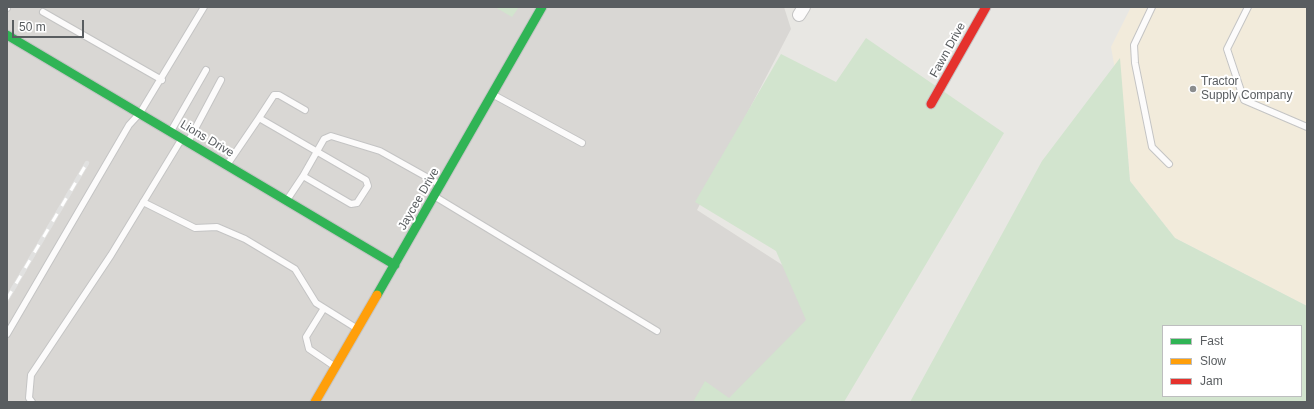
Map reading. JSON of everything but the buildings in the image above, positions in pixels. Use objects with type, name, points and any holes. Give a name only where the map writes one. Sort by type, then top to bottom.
[{"type":"street","name":"Jaycee Drive","points":[[315,402],[542,7]]},
{"type":"street","name":"Fawn Drive","points":[[931,104],[986,7]]},
{"type":"street","name":"Lions Drive","points":[[7,35],[395,264]]},
{"type":"lane","points":[[7,335],[129,125],[140,113],[162,80],[204,7]]},
{"type":"lane","points":[[1152,7],[1134,45],[1135,63],[1152,147],[1169,164]]},
{"type":"lane","points":[[1248,7],[1227,49],[1244,100],[1307,127]]},
{"type":"lane","points":[[43,12],[162,80]]},
{"type":"lane","points":[[171,132],[206,70]]},
{"type":"lane","points":[[32,402],[29,398],[31,375],[111,255],[143,202],[185,140],[221,80]]},
{"type":"lane","points":[[492,94],[582,143]]},
{"type":"lane","points":[[227,165],[274,96],[279,95],[306,110]]},
{"type":"lane","points":[[259,118],[366,180],[368,186],[357,203],[350,204],[303,176]]},
{"type":"lane","points":[[287,200],[303,176],[324,139],[330,136],[380,151],[440,185]]},
{"type":"lane","points":[[434,196],[657,332]]},
{"type":"lane","points":[[143,202],[195,228],[217,226],[245,239],[295,269],[316,303],[358,329]]},
{"type":"lane","points":[[324,308],[306,337],[309,349],[336,367]]},
{"type":"shaded area","points":[[7,7],[784,7],[791,29],[697,210],[784,266],[834,292],[774,402],[7,402]]},
{"type":"shaded area","points":[[1131,7],[1307,7],[1307,306],[1175,238],[1130,181],[1126,131],[1111,47]]},
{"type":"green space","points":[[495,7],[519,7],[512,17]]},
{"type":"green space","points":[[866,38],[1004,133],[844,402],[693,402],[705,381],[729,398],[806,320],[776,251],[695,202],[781,54],[836,82]]},
{"type":"green space","points":[[1120,58],[1130,181],[1175,238],[1307,306],[1307,402],[910,402],[1042,161]]},
{"type":"railway","points":[[7,299],[87,163]]},
{"type":"traffic: fast","points":[[377,295],[542,7]]},
{"type":"traffic: fast","points":[[7,35],[395,265]]},
{"type":"traffic: slow","points":[[315,402],[377,295]]},
{"type":"traffic: jam","points":[[931,104],[986,7]]},
{"type":"place","name":"Tractor Supply Company","points":[[1193,89]]}]
